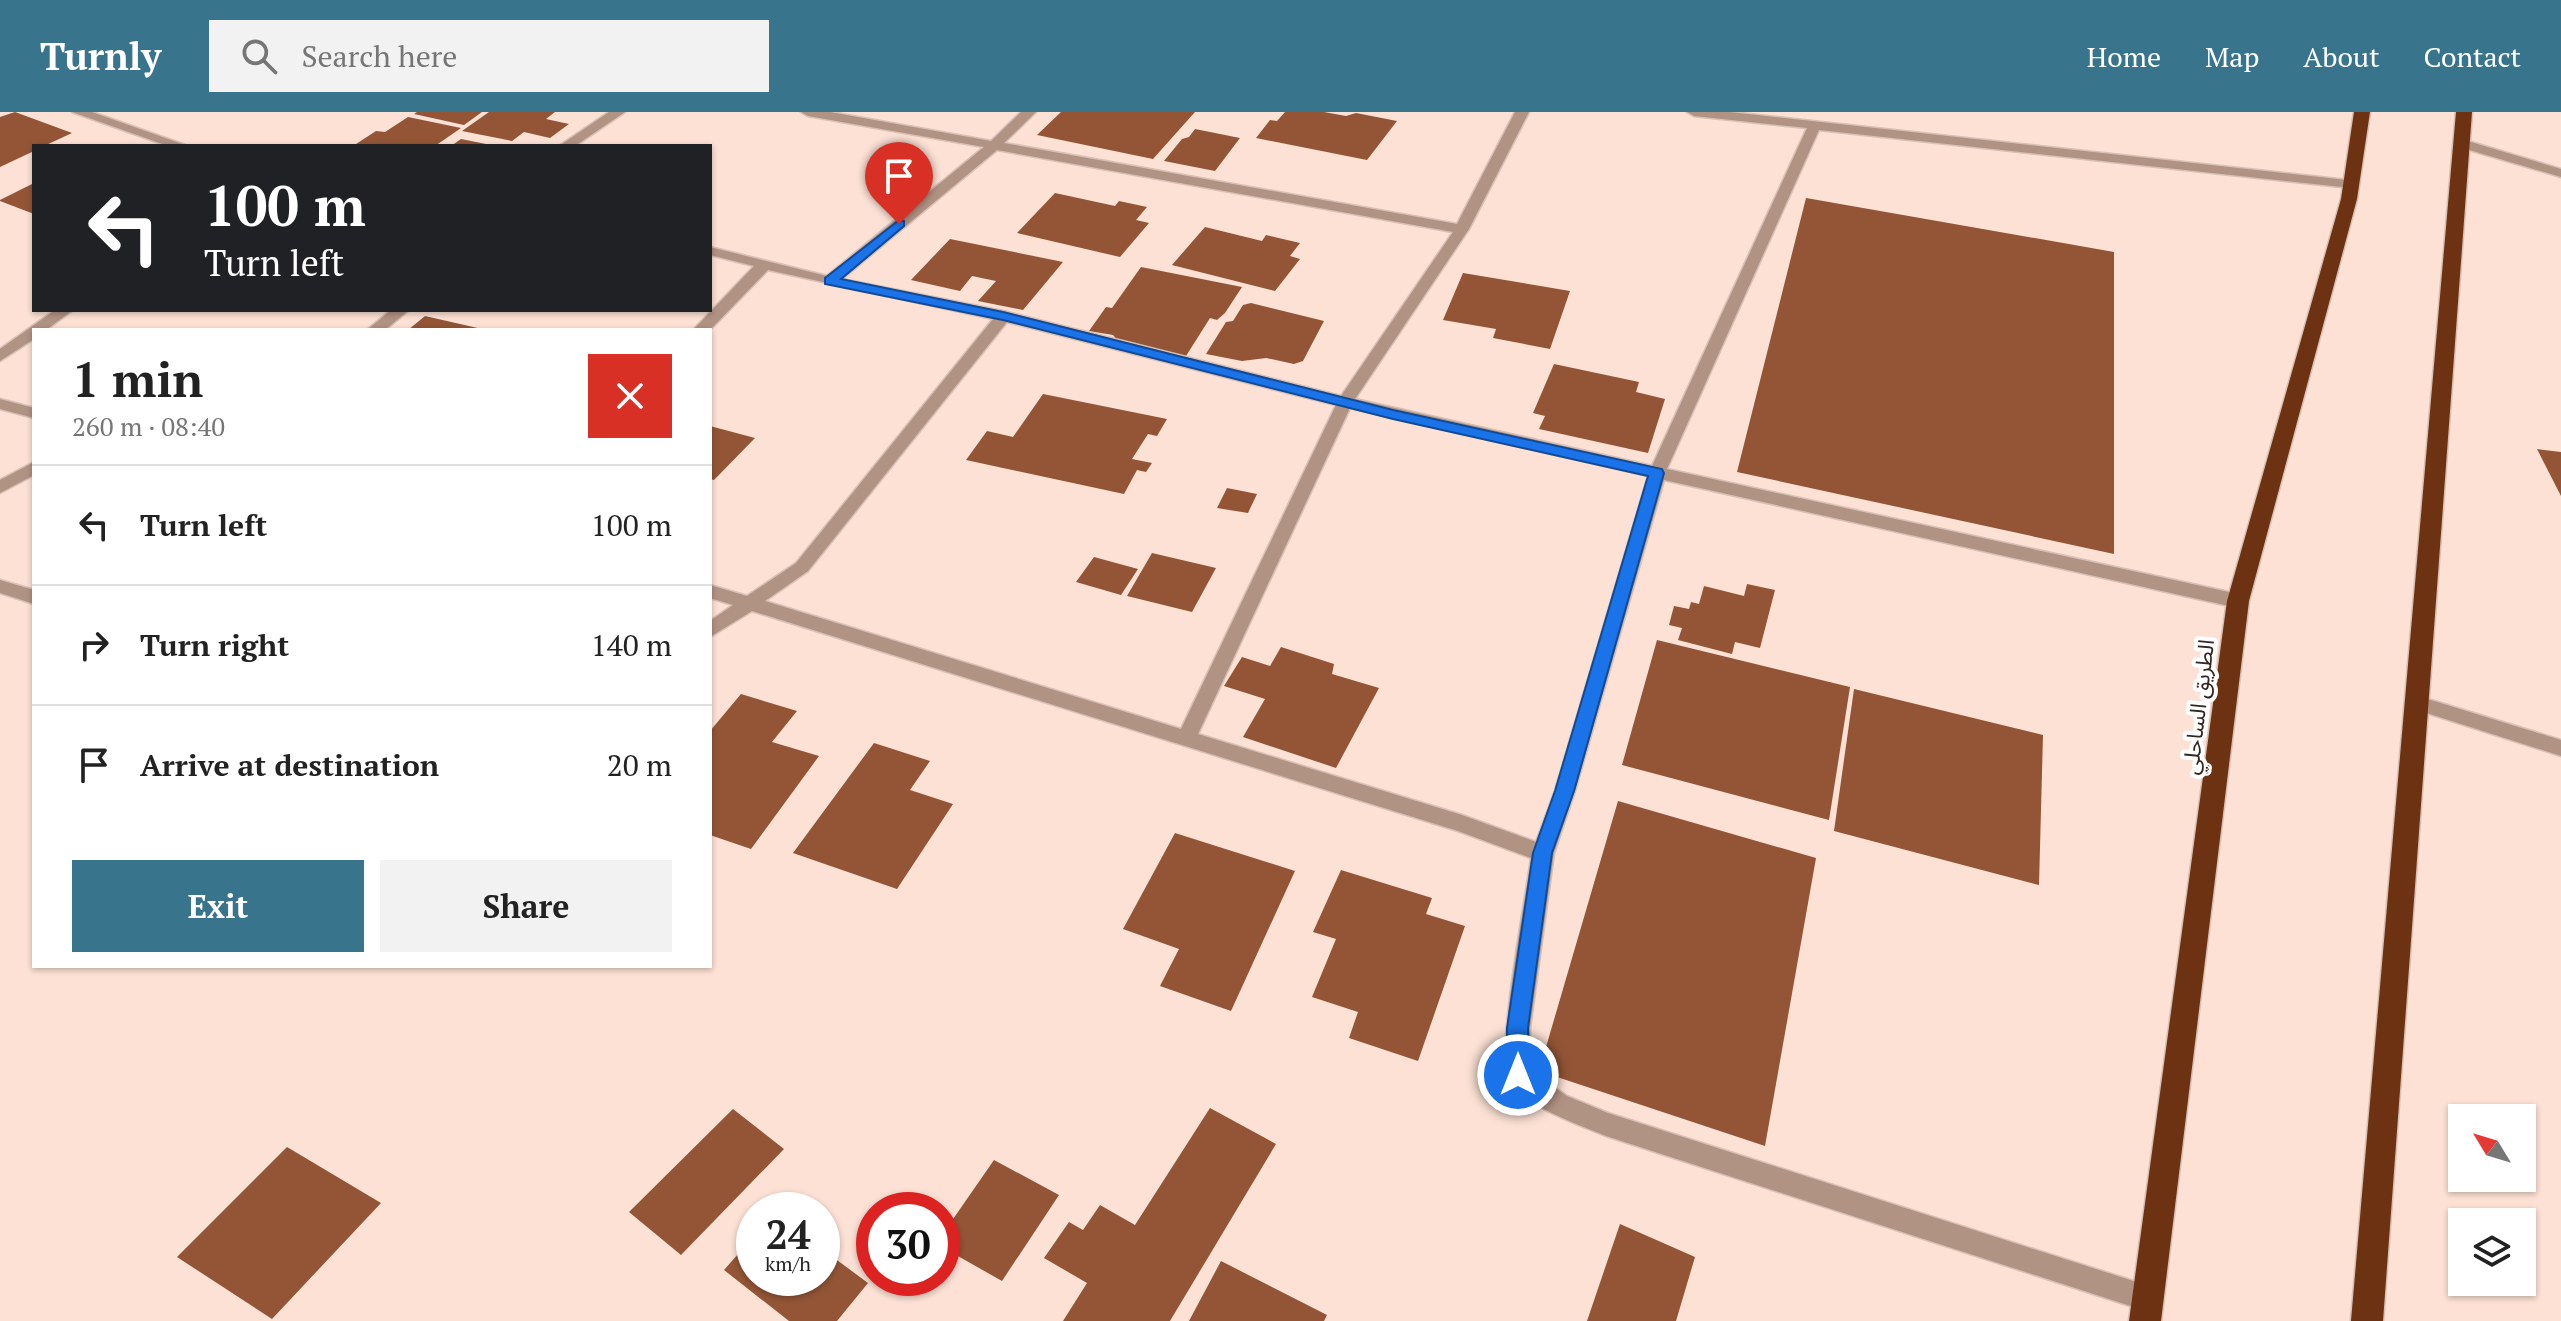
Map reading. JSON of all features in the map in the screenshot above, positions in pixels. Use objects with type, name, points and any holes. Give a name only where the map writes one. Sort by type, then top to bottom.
[{"type":"highway","name":"الطريق الساحلي","points":[[2147,1310],[2238,601],[2351,184],[2362,112]]},
{"type":"highway","points":[[2367,1321],[2464,112]]},
{"type":"street","points":[[79,112],[175,144]]},
{"type":"street","points":[[569,144],[618,112]]},
{"type":"street","points":[[808,112],[991,148],[1462,229]]},
{"type":"street","points":[[830,281],[991,148],[1029,112]]},
{"type":"street","points":[[1186,739],[1345,402],[1462,229],[1522,112]]},
{"type":"street","points":[[1694,112],[2351,184]]},
{"type":"street","points":[[1815,125],[1657,473],[1565,791],[1543,853],[1518,1028],[1518,1075],[1558,1104],[1606,1124],[2147,1310]]},
{"type":"street","points":[[2461,143],[2561,173]]},
{"type":"street","points":[[712,252],[830,281],[1003,316],[1345,402],[2238,601]]},
{"type":"street","points":[[703,328],[764,265]]},
{"type":"street","points":[[39,328],[62,312]]},
{"type":"street","points":[[378,328],[398,312]]},
{"type":"street","points":[[712,629],[749,601],[779,586],[802,567],[1003,316]]},
{"type":"street","points":[[0,356],[32,333]]},
{"type":"street","points":[[0,404],[32,412]]},
{"type":"street","points":[[0,487],[32,469]]},
{"type":"street","points":[[0,586],[32,596]]},
{"type":"street","points":[[712,592],[1462,824],[1543,853]]},
{"type":"street","points":[[2418,703],[2561,748]]},
{"type":"building","points":[[15,112],[72,133],[48,144],[32,144],[32,152],[0,167],[0,117]]},
{"type":"building","points":[[482,112],[464,125],[414,114]]},
{"type":"building","points":[[489,112],[555,112],[546,119],[569,124],[550,138],[524,132],[512,141],[462,131]]},
{"type":"building","points":[[1061,112],[1195,112],[1153,159],[1037,135]]},
{"type":"building","points":[[1285,112],[1324,112],[1346,116],[1356,113],[1397,121],[1367,160],[1256,138],[1270,120],[1277,121]]},
{"type":"building","points":[[408,117],[461,128],[438,144],[356,144],[376,131],[385,132]]},
{"type":"building","points":[[1195,129],[1240,138],[1215,171],[1164,161]]},
{"type":"building","points":[[461,139],[486,144],[454,144]]},
{"type":"building","points":[[32,184],[32,213],[0,200]]},
{"type":"building","points":[[1055,193],[1115,206],[1119,201],[1147,207],[1136,220],[1149,223],[1120,257],[1017,233]]},
{"type":"building","points":[[1806,198],[2114,252],[2114,554],[1737,472]]},
{"type":"building","points":[[1205,227],[1262,241],[1266,235],[1300,243],[1290,256],[1300,259],[1275,291],[1172,265]]},
{"type":"building","points":[[950,239],[1063,262],[1023,310],[978,301],[996,281],[972,276],[960,291],[911,280]]},
{"type":"building","points":[[1141,267],[1242,287],[1225,313],[1217,320],[1210,318],[1186,356],[1119,342],[1113,335],[1089,331],[1106,307],[1112,308]]},
{"type":"building","points":[[1463,273],[1570,291],[1550,349],[1493,338],[1496,329],[1443,320]]},
{"type":"building","points":[[1251,303],[1324,321],[1303,361],[1294,364],[1266,358],[1242,361],[1206,354],[1226,322],[1233,321],[1243,305]]},
{"type":"building","points":[[425,316],[478,328],[410,328]]},
{"type":"building","points":[[1554,364],[1639,382],[1636,392],[1665,399],[1648,453],[1539,429],[1545,416],[1533,413]]},
{"type":"building","points":[[1043,394],[1167,419],[1157,436],[1148,434],[1132,459],[1152,463],[1146,472],[1137,470],[1124,494],[966,460],[987,431],[1013,437]]},
{"type":"building","points":[[712,427],[755,438],[714,480]]},
{"type":"building","points":[[2537,449],[2561,452],[2561,496]]},
{"type":"building","points":[[1227,488],[1257,494],[1248,513],[1217,508]]},
{"type":"building","points":[[1152,553],[1216,568],[1192,612],[1127,596]]},
{"type":"building","points":[[1094,557],[1138,569],[1121,595],[1076,582]]},
{"type":"building","points":[[1747,584],[1775,590],[1760,648],[1735,642],[1732,654],[1678,640],[1682,628],[1669,625],[1674,606],[1689,609],[1691,602],[1699,604],[1704,586],[1744,596]]},
{"type":"building","points":[[1657,640],[1850,687],[1829,820],[1622,765]]},
{"type":"building","points":[[1281,647],[1334,664],[1332,674],[1379,688],[1336,768],[1243,737],[1265,699],[1224,686],[1242,657],[1270,666]]},
{"type":"building","points":[[1854,689],[2043,735],[2039,885],[1834,831]]},
{"type":"building","points":[[741,694],[797,711],[772,742],[819,756],[751,849],[712,836],[712,729]]},
{"type":"building","points":[[874,743],[930,761],[910,790],[953,804],[897,889],[793,853]]},
{"type":"building","points":[[1618,801],[1816,858],[1765,1146],[1539,1071]]},
{"type":"building","points":[[1175,833],[1295,871],[1231,1011],[1160,986],[1179,949],[1123,929]]},
{"type":"building","points":[[1341,870],[1432,898],[1426,914],[1465,926],[1418,1061],[1349,1038],[1358,1012],[1312,997],[1336,939],[1313,932]]},
{"type":"building","points":[[1210,1108],[1276,1144],[1170,1321],[1063,1321],[1087,1283],[1044,1258],[1069,1222],[1083,1230],[1100,1205],[1135,1225]]},
{"type":"building","points":[[733,1109],[784,1149],[742,1192],[736,1192],[736,1198],[681,1255],[629,1212]]},
{"type":"building","points":[[287,1147],[381,1203],[272,1319],[177,1257]]},
{"type":"building","points":[[994,1160],[1059,1195],[1002,1281],[960,1257],[960,1209]]},
{"type":"building","points":[[1620,1224],[1695,1257],[1676,1321],[1587,1321]]},
{"type":"building","points":[[736,1256],[736,1279],[724,1270]]},
{"type":"building","points":[[1221,1261],[1327,1315],[1324,1321],[1189,1321]]},
{"type":"building","points":[[840,1262],[856,1274],[857,1296],[837,1321],[789,1321],[757,1296],[840,1296]]},
{"type":"route","points":[[899,224],[830,281],[1003,316],[1393,414],[1657,473],[1565,791],[1543,853],[1518,1028],[1518,1075]]}]
